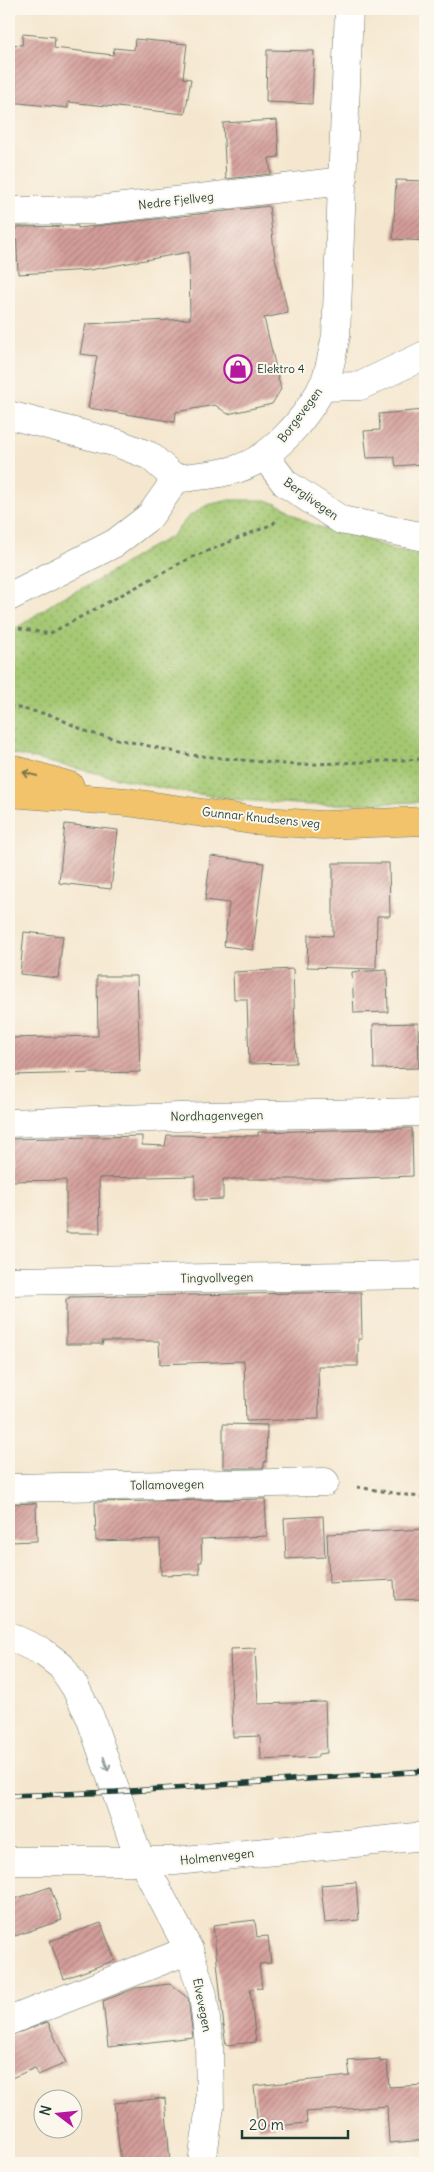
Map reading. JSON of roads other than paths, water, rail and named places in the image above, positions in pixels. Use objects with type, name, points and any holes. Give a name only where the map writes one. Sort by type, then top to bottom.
[{"type":"main road","name":"Gunnar Knudsens veg","points":[[9,768],[127,802]]},
{"type":"main road","name":"Gunnar Knudsens veg","points":[[9,793],[127,802],[251,820],[322,825],[425,821]]},
{"type":"street","name":"Borgevegen","points":[[176,479],[237,469],[265,456],[280,443],[297,423],[322,387],[336,336],[344,181],[349,9]]},
{"type":"street","name":"Nedre Fjellveg","points":[[9,211],[98,210],[344,181]]},
{"type":"street","points":[[322,387],[360,386],[425,355]]},
{"type":"street","points":[[9,415],[117,443],[142,452],[150,456],[176,479],[150,516],[115,543],[9,597]]},
{"type":"street","name":"Berglivegen","points":[[265,456],[285,483],[341,520],[425,538]]},
{"type":"street","name":"Nordhagenvegen","points":[[9,1123],[208,1116],[425,1112]]},
{"type":"street","name":"Tingvollvegen","points":[[9,1280],[425,1275]]},
{"type":"street","name":"Tollamovegen","points":[[9,1488],[325,1482]]},
{"type":"street","name":"Elvevegen","points":[[9,1636],[43,1652],[61,1666],[75,1687],[90,1717],[123,1816],[141,1860],[189,1950],[202,1995],[209,2043],[210,2106],[202,2163]]},
{"type":"street","points":[[9,1652],[43,1652]]},
{"type":"street","name":"Holmenvegen","points":[[9,1861],[175,1861],[425,1836]]},
{"type":"street","points":[[9,2021],[189,1950]]},
{"type":"railway","points":[[9,1796],[116,1792],[425,1771]]},
{"type":"place","name":"Elektro 4","points":[[238,369]]}]
